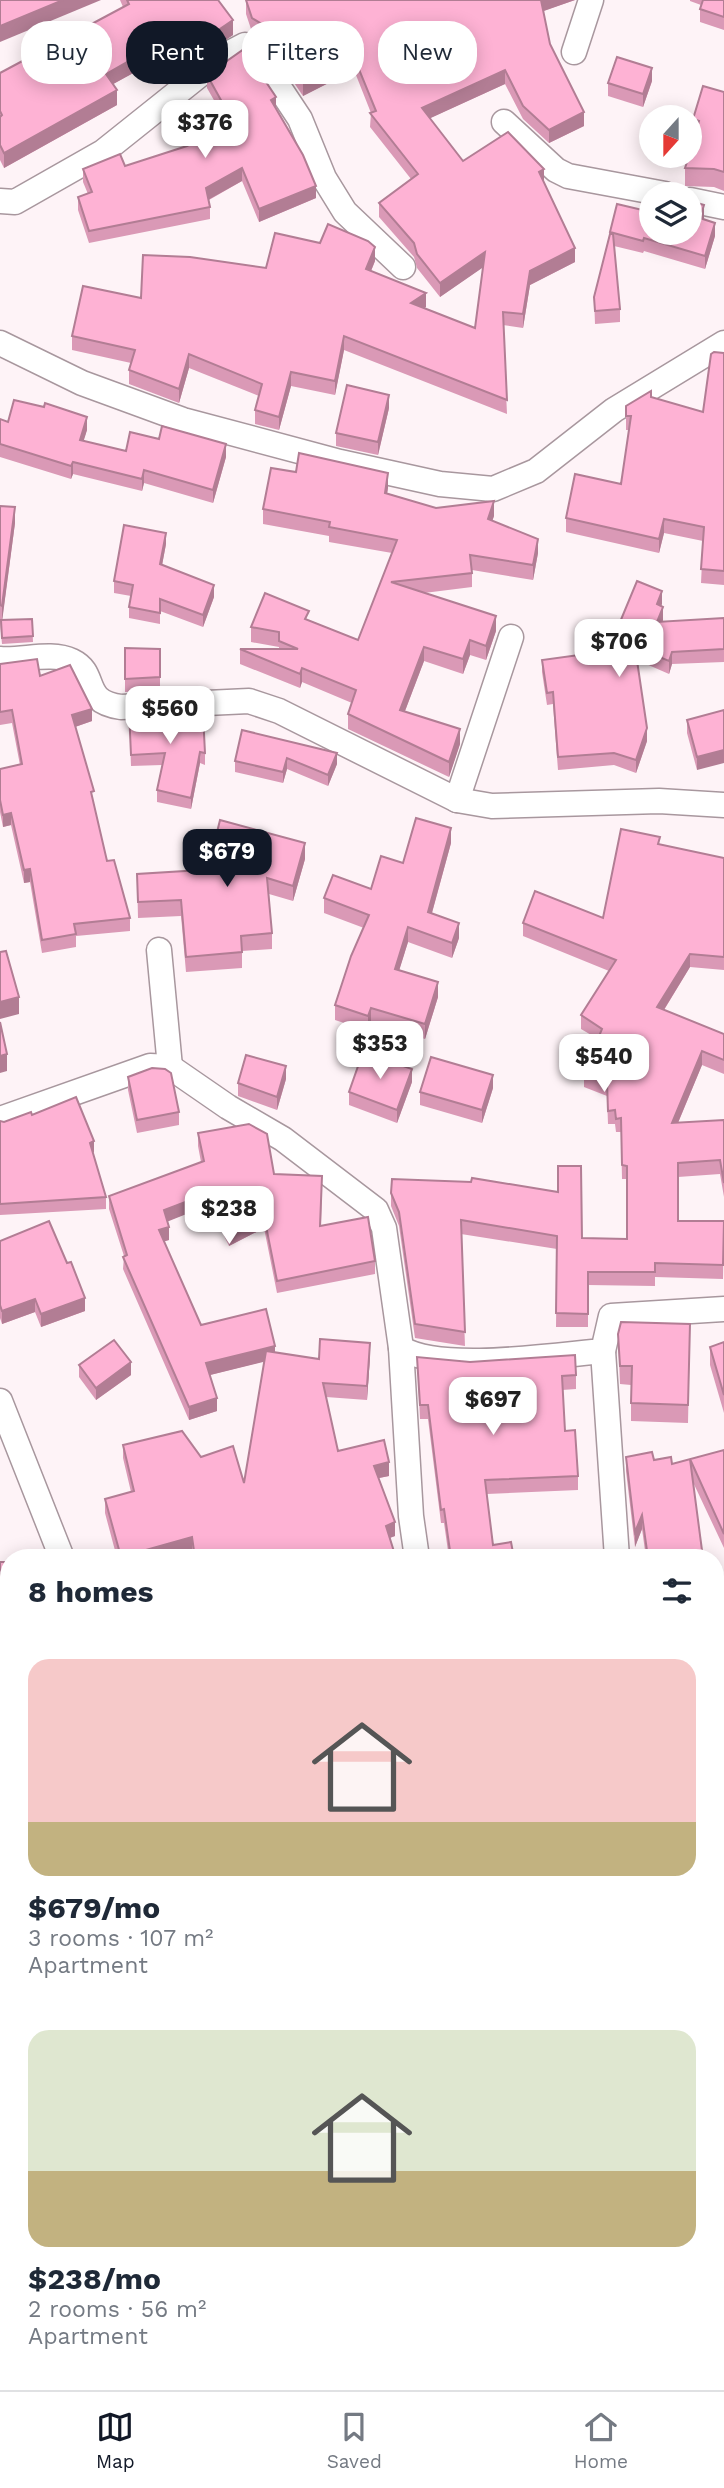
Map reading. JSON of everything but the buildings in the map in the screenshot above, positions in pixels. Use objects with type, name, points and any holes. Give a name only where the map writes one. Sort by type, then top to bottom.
[{"type":"street","points":[[574,52],[591,0]]},
{"type":"street","points":[[0,201],[15,202],[103,152],[222,57],[245,45],[253,48],[300,119],[324,178],[345,212],[403,267]]},
{"type":"street","points":[[504,122],[556,170],[568,176],[639,189]]},
{"type":"street","points":[[702,202],[724,207]]},
{"type":"street","points":[[0,343],[82,383],[183,420],[268,445],[415,479],[494,489],[536,471],[614,410],[724,342]]},
{"type":"street","points":[[457,800],[511,637]]},
{"type":"street","points":[[0,659],[69,660],[81,666],[95,697],[105,705],[121,707],[249,701],[279,711],[457,800],[492,806],[659,801],[724,804]]},
{"type":"street","points":[[159,950],[170,1067]]},
{"type":"street","points":[[0,1119],[139,1069],[170,1067],[228,1107],[283,1139],[376,1210],[384,1228],[401,1348],[411,1517],[416,1549]]},
{"type":"street","points":[[616,1549],[603,1351],[611,1316],[724,1308]]},
{"type":"street","points":[[401,1348],[412,1355],[430,1359],[481,1360],[603,1351]]},
{"type":"street","points":[[0,1401],[58,1549]]}]
